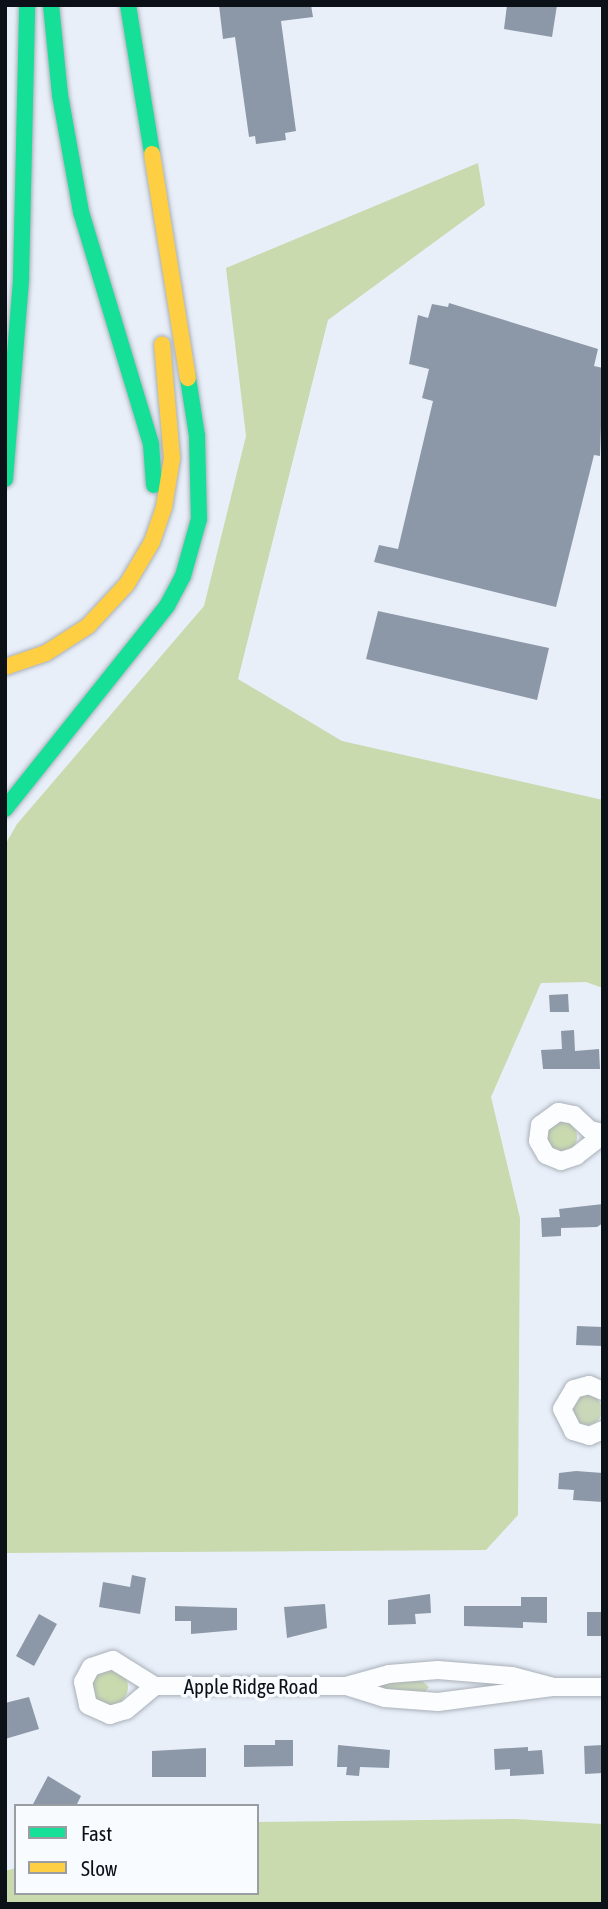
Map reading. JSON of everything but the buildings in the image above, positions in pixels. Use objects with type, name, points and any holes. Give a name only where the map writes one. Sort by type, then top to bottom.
[{"type":"highway","points":[[5,479],[20,291],[27,5]]},
{"type":"highway","points":[[51,5],[60,95],[81,212],[153,458],[152,505],[146,538],[133,570],[109,606]]},
{"type":"highway","points":[[127,5],[156,288]]},
{"type":"highway","points":[[5,809],[167,606],[183,576],[199,519],[199,445],[127,5]]},
{"type":"highway","points":[[5,667],[61,645],[109,606],[148,550],[168,491],[172,441],[160,327]]},
{"type":"street","points":[[603,1391],[589,1385],[574,1389],[562,1409],[573,1431],[589,1436],[603,1430]]},
{"type":"street","points":[[438,1670],[438,1702]]},
{"type":"street","name":"Apple Ridge Road","points":[[155,1686],[346,1686],[389,1674],[438,1670],[512,1676],[554,1687]]},
{"type":"street","name":"Apple Ridge Road","points":[[346,1686],[377,1697],[438,1702],[554,1687],[603,1687]]},
{"type":"green space","points":[[478,163],[485,205],[328,320],[238,679],[342,741],[603,800],[603,988],[586,982],[541,983],[491,1097],[520,1218],[518,1515],[486,1550],[5,1553],[5,845],[17,824],[204,606],[246,436],[226,268]]},
{"type":"green space","points":[[562,1122],[573,1126],[577,1137],[573,1148],[562,1152],[551,1148],[547,1137],[551,1126]]},
{"type":"green space","points":[[587,1395],[598,1399],[602,1410],[598,1421],[587,1425],[576,1421],[572,1410],[576,1399]]},
{"type":"green space","points":[[110,1669],[123,1674],[128,1687],[123,1700],[110,1705],[97,1700],[92,1687],[97,1674]]},
{"type":"green space","points":[[420,1679],[429,1687],[422,1695],[366,1686]]},
{"type":"green space","points":[[515,1819],[603,1824],[603,1904],[5,1904],[5,1871],[14,1869],[14,1895],[259,1895],[259,1822]]},
{"type":"traffic: fast","points":[[5,479],[21,278],[27,5]]},
{"type":"traffic: fast","points":[[51,5],[60,95],[81,212],[151,444],[154,485]]},
{"type":"traffic: fast","points":[[128,5],[152,154]]},
{"type":"traffic: fast","points":[[5,809],[167,606],[183,576],[199,519],[197,436],[188,378]]},
{"type":"traffic: slow","points":[[152,154],[188,378]]},
{"type":"traffic: slow","points":[[5,667],[46,653],[88,626],[127,584],[152,542],[164,507],[172,458],[162,344]]}]
